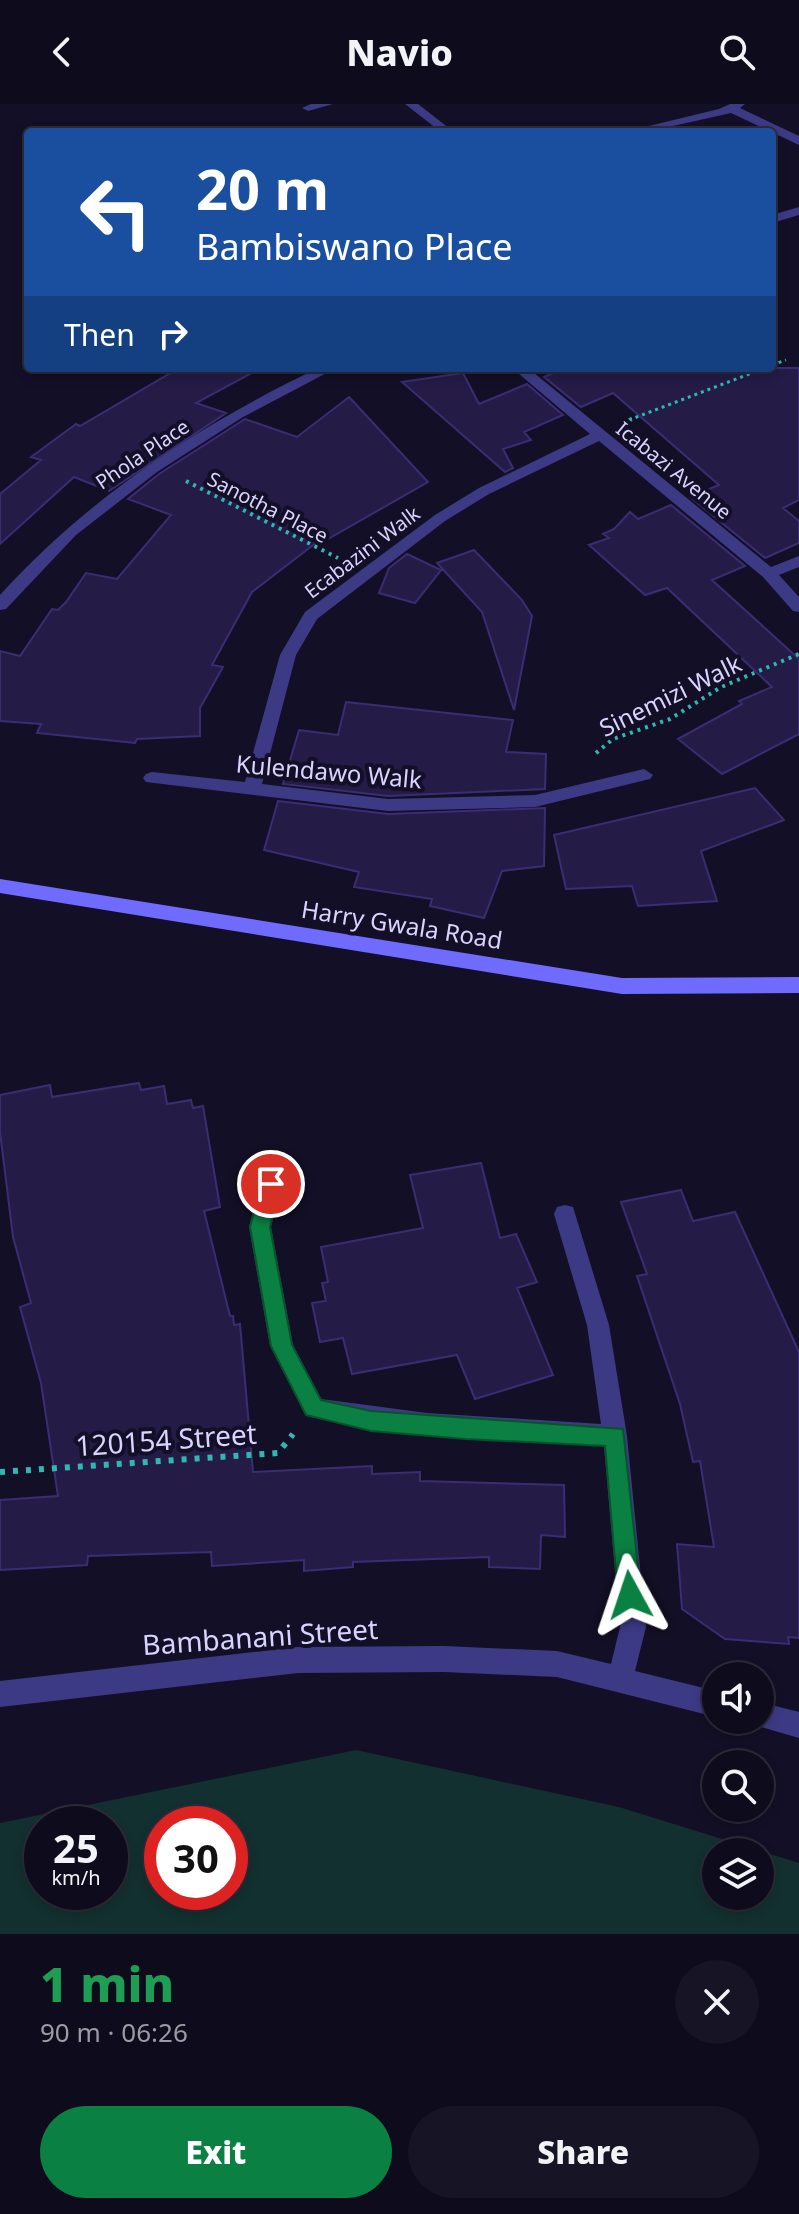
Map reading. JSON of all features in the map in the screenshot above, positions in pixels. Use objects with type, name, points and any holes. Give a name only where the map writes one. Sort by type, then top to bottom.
[{"type":"main road","name":"Harry Gwala Road","points":[[0,886],[622,986],[799,985]]},
{"type":"street","points":[[308,108],[327,104]]},
{"type":"street","points":[[411,104],[443,128]]},
{"type":"street","points":[[646,128],[735,106],[775,128]]},
{"type":"street","points":[[776,128],[799,141]]},
{"type":"street","points":[[776,218],[799,211]]},
{"type":"street","name":"Phola Place","points":[[0,605],[54,546],[96,510],[230,419],[321,372]]},
{"type":"street","name":"Icabazi Avenue","points":[[524,372],[769,574],[799,607]]},
{"type":"street","name":"Ecabazini Walk","points":[[252,790],[288,655],[311,616],[440,518],[484,491],[600,435]]},
{"type":"street","points":[[769,574],[799,561]]},
{"type":"street","name":"Kulendawo Walk","points":[[152,778],[388,805],[535,801],[644,775]]},
{"type":"street","points":[[271,1184],[260,1227],[282,1346],[314,1408],[371,1421],[615,1436]]},
{"type":"street","points":[[565,1214],[598,1325],[615,1436],[633,1627],[620,1680]]},
{"type":"street","name":"Bambanani Street","points":[[0,1694],[298,1660],[444,1659],[557,1664],[702,1700]]},
{"type":"street","points":[[774,1719],[799,1725]]},
{"type":"path","points":[[776,364],[786,360]]},
{"type":"path","points":[[600,435],[612,427],[755,372]]},
{"type":"path","name":"Sanotha Place","points":[[157,467],[366,572]]},
{"type":"path","name":"Sinemizi Walk","points":[[585,791],[591,757],[613,739],[670,719],[721,687],[799,654]]},
{"type":"path","name":"120154 Street","points":[[0,1472],[278,1453],[314,1408]]},
{"type":"green space","points":[[356,1750],[619,1807],[719,1838],[702,1838],[702,1910],[774,1910],[774,1855],[799,1863],[799,1934],[0,1934],[0,1823],[24,1818],[24,1910],[128,1910],[128,1806],[83,1806]]},
{"type":"building","points":[[776,368],[799,368],[799,500],[783,508],[799,521],[799,543],[765,558],[690,497],[719,485],[613,393],[581,407],[544,377],[556,372],[776,372]]},
{"type":"building","points":[[172,372],[254,372],[196,403],[226,413],[109,491],[74,477],[0,544],[0,494],[41,460],[31,457],[76,424],[80,426]]},
{"type":"building","points":[[463,373],[479,404],[527,384],[563,415],[524,432],[531,440],[503,449],[513,468],[505,472],[402,382]]},
{"type":"building","points":[[349,397],[428,482],[321,543],[317,542],[252,592],[212,665],[223,667],[200,708],[200,736],[137,739],[135,743],[37,733],[41,724],[0,721],[0,651],[20,656],[52,609],[58,610],[66,602],[86,573],[117,579],[171,515],[128,499],[159,474],[245,419],[297,437]]},
{"type":"building","points":[[671,505],[745,566],[712,580],[799,659],[799,734],[722,774],[678,739],[742,704],[739,701],[772,687],[667,588],[645,595],[589,545],[609,538],[603,534],[614,529],[630,512],[638,519]]},
{"type":"building","points":[[474,550],[522,600],[532,616],[514,710],[482,612],[437,563]]},
{"type":"building","points":[[407,554],[441,570],[415,603],[379,593],[389,568]]},
{"type":"building","points":[[346,702],[513,720],[506,752],[546,754],[545,789],[388,796],[283,784],[299,730],[338,735]]},
{"type":"building","points":[[755,788],[784,820],[701,851],[717,901],[638,906],[632,886],[566,889],[554,835]]},
{"type":"building","points":[[278,801],[388,814],[545,808],[544,866],[502,871],[484,918],[430,906],[432,899],[354,887],[359,872],[264,850]]},
{"type":"building","points":[[139,1083],[141,1090],[164,1086],[167,1104],[191,1100],[193,1108],[203,1106],[220,1207],[204,1211],[230,1316],[233,1316],[234,1325],[240,1324],[253,1472],[372,1466],[372,1474],[420,1472],[420,1481],[564,1485],[565,1537],[541,1535],[540,1569],[489,1567],[489,1557],[353,1562],[353,1567],[304,1571],[304,1560],[212,1566],[211,1552],[88,1556],[87,1565],[0,1570],[0,1500],[58,1496],[41,1383],[20,1307],[31,1303],[13,1237],[0,1132],[0,1095],[50,1085],[52,1097]]},
{"type":"building","points":[[481,1163],[500,1238],[516,1234],[537,1282],[517,1288],[553,1375],[475,1399],[457,1355],[352,1374],[343,1338],[320,1342],[312,1303],[326,1301],[322,1283],[328,1282],[321,1247],[423,1228],[410,1175]]},
{"type":"building","points":[[681,1190],[693,1221],[735,1212],[799,1352],[799,1638],[788,1637],[789,1644],[725,1639],[682,1609],[677,1544],[714,1547],[700,1461],[693,1462],[680,1404],[637,1276],[647,1274],[621,1202]]},
{"type":"route","points":[[271,1184],[260,1227],[282,1346],[314,1408],[371,1421],[615,1436],[630,1595]]}]
